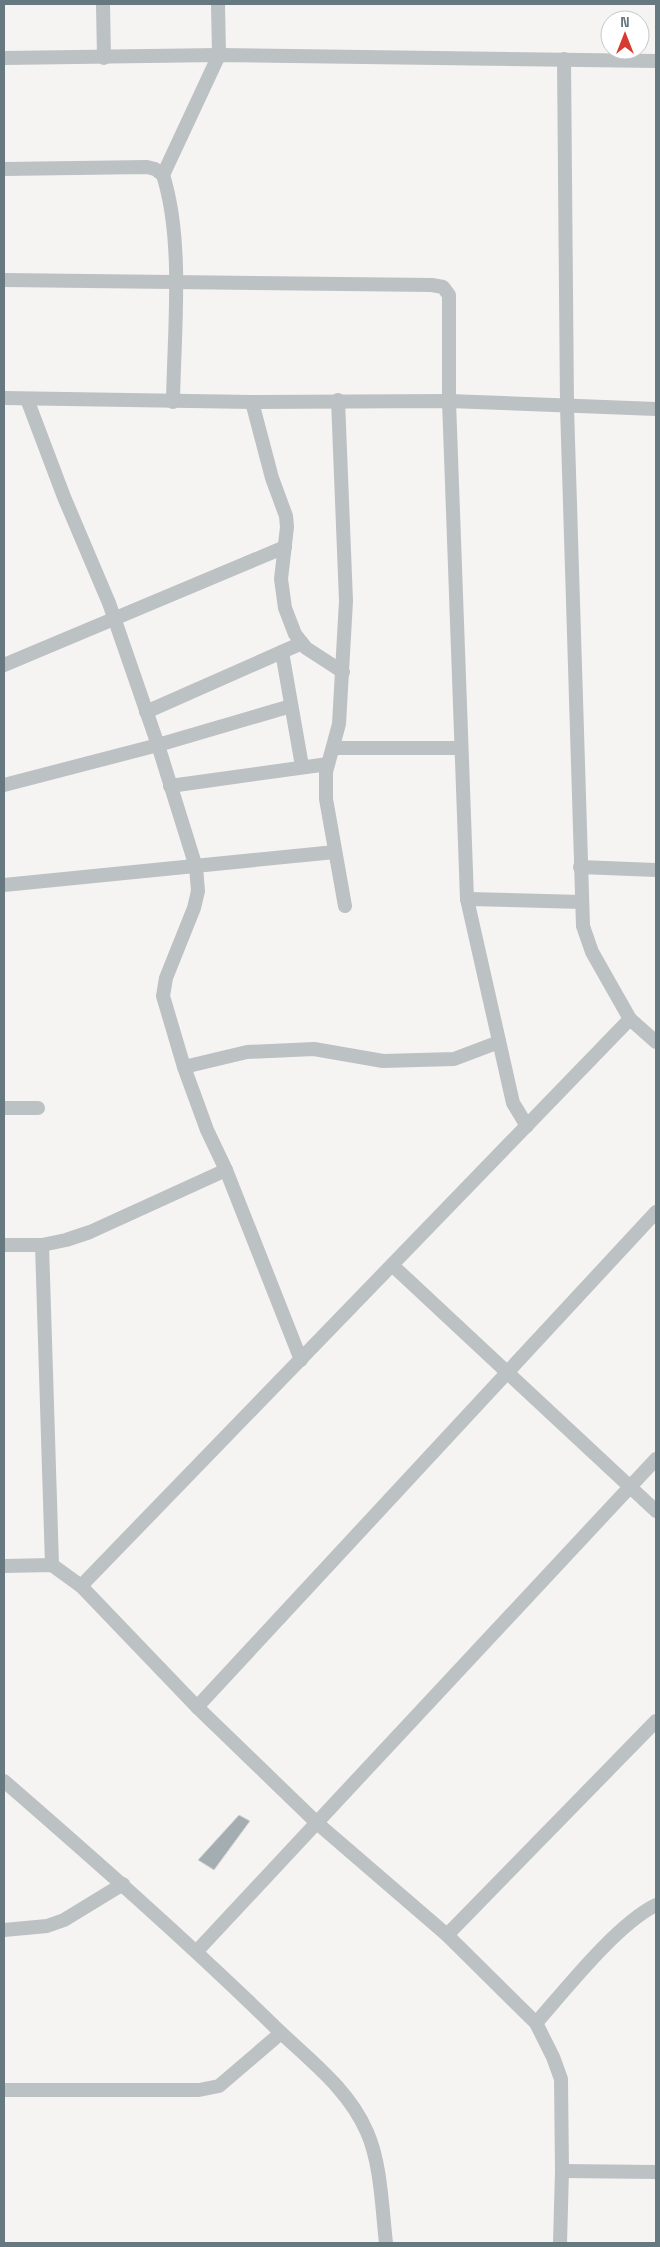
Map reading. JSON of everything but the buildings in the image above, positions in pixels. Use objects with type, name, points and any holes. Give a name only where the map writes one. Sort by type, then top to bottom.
[{"type":"street","points":[[103,4],[104,58]]},
{"type":"street","points":[[174,402],[175,282],[172,225],[163,176],[219,55],[218,4]]},
{"type":"street","points":[[4,58],[219,55],[656,61]]},
{"type":"street","points":[[564,59],[567,407],[582,926],[592,952],[630,1019],[656,1042]]},
{"type":"street","points":[[4,168],[147,167],[155,169],[163,176]]},
{"type":"street","points":[[4,280],[432,285],[443,287],[449,295],[449,401],[467,899],[513,1103],[527,1126]]},
{"type":"street","points":[[5,401],[26,399],[174,402],[449,401],[567,407],[656,408]]},
{"type":"street","points":[[26,399],[114,618],[158,745],[196,867],[198,891],[194,908],[166,978],[163,996],[184,1067],[207,1130],[226,1170],[301,1360]]},
{"type":"street","points":[[338,400],[346,601],[339,724],[326,772],[326,799],[345,906]]},
{"type":"street","points":[[252,402],[272,478],[286,516],[281,579],[285,608],[295,634],[306,648],[343,672]]},
{"type":"street","points":[[4,665],[285,547]]},
{"type":"street","points":[[146,712],[302,643]]},
{"type":"street","points":[[282,652],[302,766]]},
{"type":"street","points":[[4,785],[158,745],[291,706]]},
{"type":"street","points":[[333,748],[461,748]]},
{"type":"street","points":[[170,786],[302,766],[328,764]]},
{"type":"street","points":[[4,885],[335,852]]},
{"type":"street","points":[[580,867],[656,870]]},
{"type":"street","points":[[467,899],[582,902]]},
{"type":"street","points":[[81,1586],[630,1019]]},
{"type":"street","points":[[184,1067],[247,1052],[314,1049],[383,1061],[454,1059],[500,1042]]},
{"type":"street","points":[[4,1108],[38,1108]]},
{"type":"street","points":[[4,1245],[42,1245],[90,1232],[226,1170]]},
{"type":"street","points":[[197,1707],[656,1212]]},
{"type":"street","points":[[42,1245],[52,1565]]},
{"type":"street","points":[[392,1265],[629,1488],[656,1511]]},
{"type":"street","points":[[197,1951],[656,1459]]},
{"type":"street","points":[[4,1566],[52,1565],[81,1586],[197,1707],[317,1822],[447,1935],[536,2023],[553,2056],[560,2079],[562,2170],[560,2243]]},
{"type":"street","points":[[447,1935],[656,1721]]},
{"type":"street","points":[[4,1781],[197,1951],[281,2033],[325,2072],[358,2114],[368,2132],[374,2152],[386,2243]]},
{"type":"street","points":[[4,1930],[47,1926],[64,1920],[122,1884]]},
{"type":"street","points":[[536,2023],[587,1966],[625,1928],[656,1905]]},
{"type":"street","points":[[4,2090],[199,2090],[219,2086],[281,2033]]},
{"type":"street","points":[[562,2170],[656,2172]]}]
